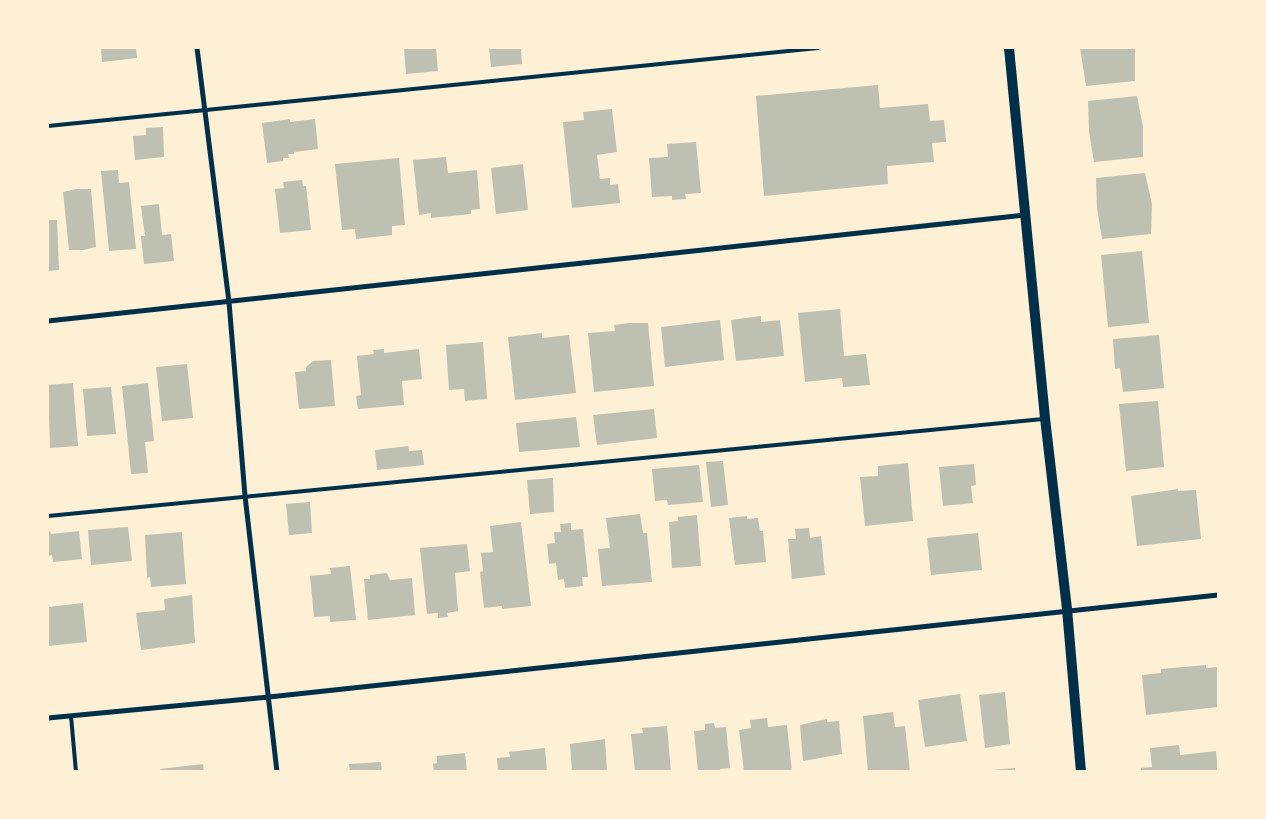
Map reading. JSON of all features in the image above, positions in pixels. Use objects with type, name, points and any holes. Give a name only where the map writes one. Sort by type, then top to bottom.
[{"type":"main road","points":[[1009,48],[1045,418],[1067,609],[1081,772]]},
{"type":"street","points":[[197,48],[229,302],[245,496],[270,697],[277,772]]},
{"type":"street","points":[[48,321],[1025,215]]},
{"type":"street","points":[[48,718],[270,697],[1067,609],[1218,595]]},
{"type":"lane","points":[[48,126],[818,48]]},
{"type":"lane","points":[[48,516],[1045,418]]},
{"type":"lane","points":[[71,716],[76,772]]},
{"type":"building","points":[[101,48],[136,48],[137,58],[102,62]]},
{"type":"building","points":[[404,48],[436,48],[438,71],[406,74]]},
{"type":"building","points":[[489,48],[521,48],[522,64],[491,67]]},
{"type":"building","points":[[1080,48],[1135,48],[1135,81],[1086,86]]},
{"type":"building","points":[[878,85],[880,108],[928,104],[930,121],[944,120],[946,142],[932,143],[934,162],[887,166],[888,184],[764,196],[756,96]]},
{"type":"building","points":[[1137,96],[1143,127],[1143,157],[1094,162],[1089,132],[1088,101]]},
{"type":"building","points":[[612,109],[617,152],[597,155],[600,179],[610,178],[610,185],[618,184],[620,203],[572,208],[563,122],[584,120],[583,112]]},
{"type":"building","points":[[290,119],[290,122],[315,119],[318,149],[294,152],[294,154],[288,154],[289,158],[283,158],[283,161],[267,163],[262,123]]},
{"type":"building","points":[[163,127],[164,157],[135,160],[133,136],[146,135],[146,128]]},
{"type":"building","points":[[696,142],[701,193],[685,194],[686,199],[672,200],[672,196],[652,197],[649,158],[668,157],[667,144]]},
{"type":"building","points":[[446,157],[448,173],[477,170],[480,209],[471,210],[471,214],[431,218],[431,213],[419,215],[413,160]]},
{"type":"building","points":[[399,158],[405,225],[392,226],[392,235],[356,239],[355,229],[342,230],[335,164]]},
{"type":"building","points":[[523,164],[528,210],[496,214],[491,168]]},
{"type":"building","points":[[118,170],[119,183],[129,182],[136,249],[109,251],[101,171]]},
{"type":"building","points":[[1145,173],[1152,204],[1151,234],[1102,239],[1097,208],[1096,178]]},
{"type":"building","points":[[302,180],[303,186],[306,186],[311,230],[280,233],[275,189],[284,188],[283,182]]},
{"type":"building","points":[[76,189],[91,189],[96,247],[83,250],[69,250],[63,192]]},
{"type":"building","points":[[159,204],[162,235],[171,234],[174,261],[144,264],[141,236],[145,236],[141,206]]},
{"type":"building","points":[[48,220],[57,220],[59,270],[48,271]]},
{"type":"building","points":[[1142,251],[1149,323],[1108,327],[1101,255]]},
{"type":"building","points":[[840,309],[844,356],[866,354],[870,385],[843,387],[842,378],[805,382],[798,313]]},
{"type":"building","points":[[761,316],[761,322],[780,320],[784,356],[736,361],[731,320]]},
{"type":"building","points":[[720,320],[724,360],[665,367],[661,327]]},
{"type":"building","points":[[648,323],[654,386],[594,392],[588,333],[615,331],[614,325]]},
{"type":"building","points":[[542,333],[542,338],[569,335],[576,393],[515,400],[508,337]]},
{"type":"building","points":[[1159,335],[1164,388],[1123,392],[1120,368],[1115,369],[1113,339]]},
{"type":"building","points":[[483,342],[487,399],[465,401],[464,389],[449,390],[446,345]]},
{"type":"building","points":[[384,349],[384,353],[419,349],[422,379],[402,381],[404,405],[358,409],[356,396],[361,395],[357,356],[374,354],[373,350]]},
{"type":"building","points":[[331,360],[335,406],[299,409],[295,372],[306,371],[306,367],[313,361]]},
{"type":"building","points":[[187,364],[193,418],[162,421],[156,367]]},
{"type":"building","points":[[73,383],[78,446],[50,448],[48,385]]},
{"type":"building","points":[[148,383],[154,441],[145,442],[148,473],[131,474],[122,386]]},
{"type":"building","points":[[111,387],[116,434],[87,436],[83,389]]},
{"type":"building","points":[[1158,401],[1164,467],[1126,471],[1119,404]]},
{"type":"building","points":[[654,409],[657,438],[597,445],[593,415]]},
{"type":"building","points":[[576,417],[580,447],[519,452],[516,423]]},
{"type":"building","points":[[408,446],[409,451],[422,450],[424,465],[377,470],[375,450]]},
{"type":"building","points":[[723,461],[728,505],[711,507],[706,462]]},
{"type":"building","points":[[908,463],[913,521],[865,526],[860,477],[878,476],[878,466]]},
{"type":"building","points":[[974,464],[976,485],[971,486],[973,503],[943,506],[939,467]]},
{"type":"building","points":[[699,465],[703,502],[668,505],[667,500],[655,501],[652,469]]},
{"type":"building","points":[[553,478],[554,512],[530,514],[527,480]]},
{"type":"building","points":[[1178,489],[1178,491],[1196,490],[1201,539],[1137,546],[1131,496]]},
{"type":"building","points":[[310,502],[312,533],[289,535],[286,504]]},
{"type":"building","points":[[640,514],[643,533],[647,533],[652,582],[602,586],[598,549],[610,548],[606,518]]},
{"type":"building","points":[[697,515],[701,566],[672,568],[669,522],[678,521],[678,517]]},
{"type":"building","points":[[747,516],[747,519],[758,518],[760,531],[763,531],[766,562],[735,565],[729,518]]},
{"type":"building","points":[[521,522],[531,606],[502,609],[502,606],[484,608],[480,572],[483,571],[481,553],[493,552],[490,526]]},
{"type":"building","points":[[571,523],[571,530],[583,529],[588,577],[582,577],[583,586],[565,588],[564,579],[558,580],[556,563],[549,564],[547,544],[555,543],[554,532],[561,532],[560,524]]},
{"type":"building","points":[[128,527],[132,561],[91,565],[88,530]]},
{"type":"building","points":[[809,528],[810,538],[821,536],[825,575],[792,579],[788,539],[796,539],[795,529]]},
{"type":"building","points":[[50,531],[51,534],[79,531],[82,559],[53,562],[52,555],[48,556],[48,532]]},
{"type":"building","points":[[182,532],[186,584],[151,587],[150,577],[147,578],[145,535]]},
{"type":"building","points":[[978,533],[982,570],[931,575],[927,538]]},
{"type":"building","points":[[467,544],[470,571],[455,573],[458,611],[447,613],[448,617],[438,618],[438,613],[427,614],[420,548]]},
{"type":"building","points":[[350,566],[356,620],[330,622],[330,616],[314,617],[310,576],[331,574],[330,568]]},
{"type":"building","points":[[387,573],[390,580],[412,578],[415,615],[368,620],[364,579],[370,579],[370,575]]},
{"type":"building","points":[[192,595],[195,643],[141,650],[136,613],[165,610],[164,599]]},
{"type":"building","points":[[83,603],[87,642],[48,646],[48,607]]},
{"type":"building","points":[[1206,665],[1206,668],[1218,667],[1218,707],[1146,715],[1142,675],[1161,673],[1161,669]]},
{"type":"building","points":[[1005,692],[1010,744],[985,748],[979,695]]},
{"type":"building","points":[[960,694],[967,741],[925,747],[918,700]]},
{"type":"building","points":[[893,712],[895,727],[905,726],[910,772],[868,772],[863,716]]},
{"type":"building","points":[[767,718],[768,727],[787,725],[792,772],[744,772],[739,730],[751,728],[750,720]]},
{"type":"building","points":[[827,719],[827,722],[839,721],[842,754],[803,761],[800,725]]},
{"type":"building","points":[[714,723],[715,728],[726,727],[730,768],[720,769],[721,772],[700,772],[698,771],[694,731],[705,730],[705,724]]},
{"type":"building","points":[[667,726],[671,772],[635,772],[631,734],[643,733],[642,728]]},
{"type":"building","points":[[605,739],[607,771],[572,772],[570,744]]},
{"type":"building","points":[[1179,745],[1180,755],[1216,751],[1218,772],[1141,772],[1141,768],[1152,767],[1150,748]]},
{"type":"building","points":[[545,748],[547,772],[498,772],[497,758],[510,757],[509,752]]},
{"type":"building","points":[[465,753],[467,772],[434,772],[433,764],[437,763],[437,756]]},
{"type":"building","points":[[381,762],[382,772],[350,772],[349,764]]},
{"type":"building","points":[[203,764],[204,772],[161,772],[160,769]]},
{"type":"building","points":[[1015,768],[1015,772],[991,772],[991,770]]}]
